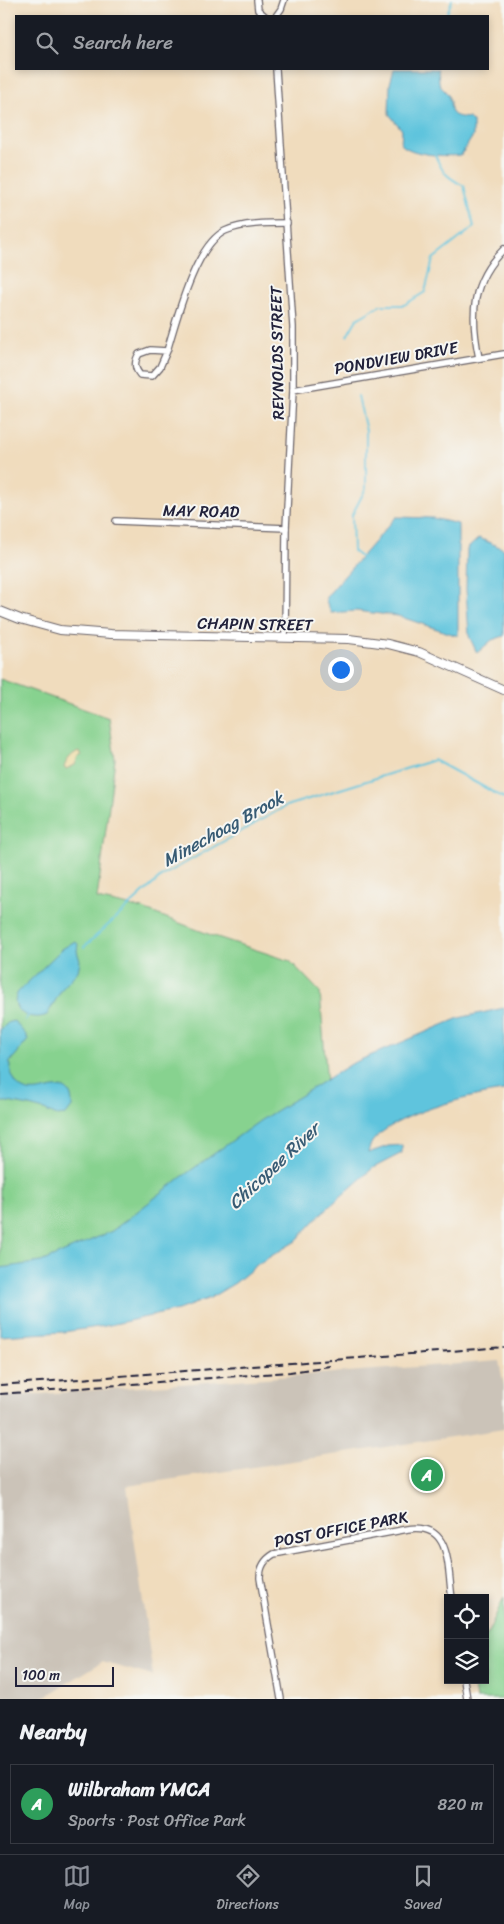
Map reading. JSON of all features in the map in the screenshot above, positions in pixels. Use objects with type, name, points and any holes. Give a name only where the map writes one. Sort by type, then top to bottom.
[{"type":"main road","name":"CHAPIN STREET","points":[[0,611],[20,619],[60,630],[111,634],[349,639],[388,644],[426,655],[504,690]]},
{"type":"street","points":[[257,0],[258,10],[264,15]]},
{"type":"street","points":[[277,15],[284,0]]},
{"type":"street","name":"REYNOLDS STREET","points":[[276,70],[293,327],[293,390],[286,528],[285,638]]},
{"type":"street","points":[[167,351],[150,350],[139,354],[135,364],[136,370],[140,375],[152,376],[160,368],[167,351],[188,284],[194,270],[214,240],[222,233],[240,227],[286,223]]},
{"type":"street","points":[[479,358],[474,331],[476,294],[487,270],[504,248]]},
{"type":"street","name":"PONDVIEW DRIVE","points":[[293,390],[504,354]]},
{"type":"street","name":"MAY ROAD","points":[[116,521],[286,528]]},
{"type":"street","name":"POST OFFICE PARK","points":[[281,1699],[260,1578],[262,1566],[274,1554],[285,1550],[408,1529],[427,1528],[437,1534],[443,1544],[451,1594]]},
{"type":"street","points":[[465,1684],[467,1699]]},
{"type":"shaded area","points":[[499,1361],[504,1386],[504,1429],[127,1486],[153,1676],[102,1662],[48,1695],[35,1699],[0,1699],[0,1397]]},
{"type":"green space","points":[[0,679],[109,718],[115,759],[97,899],[143,909],[211,935],[290,961],[320,992],[327,1084],[134,1230],[0,1277]]},
{"type":"green space","points":[[504,1597],[504,1699],[476,1699],[474,1684],[489,1684],[489,1630]]},
{"type":"sand","points":[[79,751],[82,755],[78,757],[75,765],[64,768],[69,758]]},
{"type":"water","points":[[394,70],[438,70],[439,83],[448,95],[453,114],[469,118],[473,122],[473,136],[461,155],[447,156],[420,153],[412,151],[401,144],[402,130],[389,114],[390,84]]},
{"type":"water","points":[[396,517],[433,518],[458,524],[458,636],[398,616],[356,611],[331,613],[326,597]]},
{"type":"water","points":[[479,538],[504,549],[504,636],[492,640],[477,653],[469,636],[466,589],[467,549]]},
{"type":"water","points":[[75,941],[78,944],[77,951],[80,961],[78,971],[62,989],[47,1015],[34,1017],[22,1013],[16,1005],[15,999],[18,992],[62,949]]},
{"type":"water","name":"Chicopee River","points":[[504,1008],[504,1091],[472,1097],[433,1108],[397,1123],[382,1132],[372,1142],[368,1153],[388,1146],[402,1145],[402,1153],[373,1168],[322,1213],[296,1241],[258,1264],[235,1283],[210,1298],[178,1310],[105,1326],[63,1332],[0,1336],[0,1268],[41,1262],[112,1231],[183,1176],[261,1120],[353,1063],[459,1018]]},
{"type":"water","points":[[14,1021],[28,1040],[10,1062],[10,1070],[15,1081],[22,1089],[31,1091],[66,1089],[70,1095],[72,1107],[66,1115],[57,1116],[29,1106],[0,1102],[0,1030],[9,1022]]},
{"type":"waterway","name":"Minechoag Brook","points":[[446,15],[452,0]]},
{"type":"waterway","name":"Minechoag Brook","points":[[347,336],[357,319],[381,305],[404,305],[425,292],[433,259],[474,227],[464,186],[445,173],[434,152]]},
{"type":"waterway","name":"Minechoag Brook","points":[[358,396],[366,431],[366,488],[352,515],[353,551],[362,558]]},
{"type":"waterway","name":"Minechoag Brook","points":[[84,947],[162,876],[286,806],[434,760],[504,798]]},
{"type":"waterway","name":"Minechoag Brook","points":[[25,1020],[28,1016]]},
{"type":"railway","points":[[0,1385],[504,1347]]},
{"type":"railway","points":[[0,1394],[290,1372],[330,1366]]},
{"type":"place","name":"Wilbraham YMCA","points":[[427,1475]]}]
